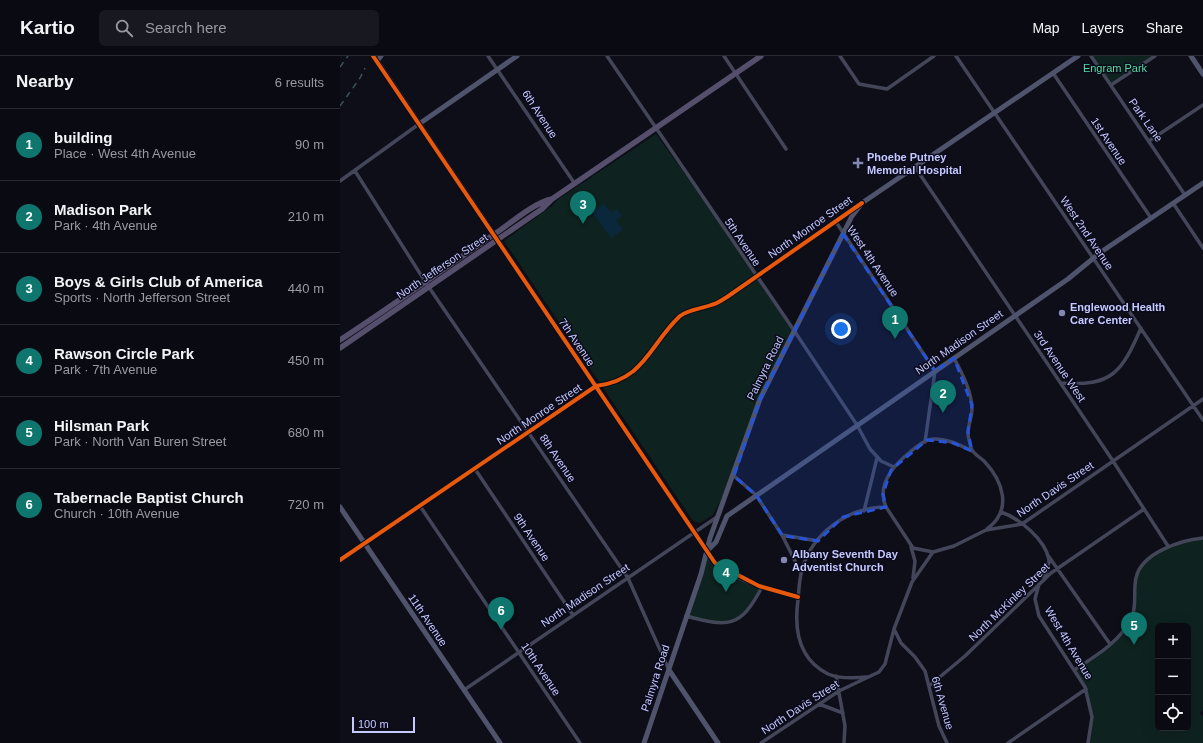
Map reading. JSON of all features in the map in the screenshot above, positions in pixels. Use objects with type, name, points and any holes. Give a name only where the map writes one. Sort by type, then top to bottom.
[{"type":"main road","points":[[377,61],[381,56]]},
{"type":"main road","points":[[419,124],[517,56]]},
{"type":"main road","name":"North Jefferson Street","points":[[340,348],[428,285],[494,235],[539,205],[552,199],[575,184],[762,56]]},
{"type":"main road","points":[[1191,56],[1203,74]]},
{"type":"main road","name":"North Monroe Street","points":[[862,203],[1075,57]]},
{"type":"main road","name":"7th Avenue","points":[[377,61],[707,551]]},
{"type":"main road","name":"North Madison Street","points":[[727,516],[1203,183]]},
{"type":"main road","name":"North Jefferson Street","points":[[340,340],[498,241],[542,209],[552,199]]},
{"type":"main road","name":"Palmyra Road","points":[[644,743],[718,517],[734,476],[760,400],[852,216],[862,203]]},
{"type":"main road","name":"11th Avenue","points":[[340,507],[500,743]]},
{"type":"main road","name":"Palmyra Road","points":[[707,551],[716,542],[727,516]]},
{"type":"main road","name":"8th Avenue","points":[[668,670],[718,743]]},
{"type":"street","name":"7th Avenue","points":[[373,56],[377,61]]},
{"type":"street","name":"6th Avenue","points":[[488,56],[575,184]]},
{"type":"street","name":"5th Avenue","points":[[607,56],[794,331],[877,458],[894,467]]},
{"type":"street","points":[[724,56],[786,149]]},
{"type":"street","points":[[840,56],[859,84],[886,89],[934,56]]},
{"type":"street","name":"West 2nd Avenue","points":[[956,56],[1203,420]]},
{"type":"street","name":"Park Lane","points":[[1091,56],[1185,195]]},
{"type":"street","points":[[1111,85],[1155,56]]},
{"type":"street","name":"1st Avenue","points":[[1053,73],[1151,218]]},
{"type":"street","points":[[1149,141],[1203,105]]},
{"type":"street","points":[[340,181],[419,124]]},
{"type":"street","name":"3rd Avenue West","points":[[915,167],[1113,461],[1168,546]]},
{"type":"street","name":"8th Avenue","points":[[355,171],[428,285],[628,578],[668,670]]},
{"type":"street","name":"North Monroe Street","points":[[340,560],[596,386],[617,382],[635,371],[680,316],[693,310],[719,302],[862,203]]},
{"type":"street","points":[[1173,203],[1203,248]]},
{"type":"street","name":"West 4th Avenue","points":[[836,222],[935,371]]},
{"type":"street","points":[[1060,383],[1094,382],[1113,374],[1130,354],[1140,328]]},
{"type":"street","points":[[954,358],[971,397],[972,411],[968,432],[972,451]]},
{"type":"street","points":[[925,442],[935,371]]},
{"type":"street","name":"North Davis Street","points":[[761,743],[839,691],[879,672],[885,664],[894,629],[912,582],[933,552],[954,546],[986,530],[1022,524],[1203,399]]},
{"type":"street","points":[[912,582],[914,561],[911,546],[886,507],[883,494],[888,477],[894,467],[925,442],[935,439],[945,440],[972,451],[984,460],[1000,483],[1003,496],[1001,512],[996,522],[986,530]]},
{"type":"street","points":[[864,511],[877,458]]},
{"type":"street","name":"9th Avenue","points":[[475,468],[574,615]]},
{"type":"street","points":[[734,476],[756,496],[782,535],[801,573]]},
{"type":"street","name":"10th Avenue","points":[[420,506],[580,743]]},
{"type":"street","points":[[872,676],[854,678],[828,675],[814,663],[798,640],[796,625],[798,597],[801,573],[804,564],[818,540],[829,528],[843,517],[886,507]]},
{"type":"street","name":"North McKinley Street","points":[[929,686],[965,656],[1023,602],[1039,583],[1058,568],[1144,509]]},
{"type":"street","points":[[1001,512],[1010,515],[1035,535],[1110,644]]},
{"type":"street","name":"North Madison Street","points":[[464,690],[718,517]]},
{"type":"street","points":[[782,535],[818,540]]},
{"type":"street","points":[[1074,670],[1110,644],[1123,630],[1132,616],[1136,596],[1135,586],[1139,568],[1168,546],[1203,538]]},
{"type":"street","points":[[911,546],[923,551],[933,552]]},
{"type":"street","name":"7th Avenue","points":[[707,551],[716,564],[762,587],[798,597]]},
{"type":"street","points":[[1044,579],[1049,563],[1048,554]]},
{"type":"street","name":"West 4th Avenue","points":[[1039,583],[1036,599],[1040,616],[1086,690]]},
{"type":"street","points":[[686,616],[714,624],[723,624],[736,620],[748,609],[762,587]]},
{"type":"street","name":"6th Avenue","points":[[894,629],[901,643],[920,663],[929,686],[937,721],[946,743]]},
{"type":"street","points":[[836,676],[845,726],[844,743]]},
{"type":"street","points":[[1008,743],[1086,690],[1092,718],[1088,743]]},
{"type":"street","points":[[819,704],[843,713]]},
{"type":"highlighted area","points":[[843,234],[935,371],[954,358],[972,405],[968,432],[972,451],[953,443],[927,440],[891,470],[883,494],[886,507],[843,517],[818,541],[782,535],[756,495],[734,476],[760,399]]},
{"type":"green space","name":"Engram Park","points":[[1092,56],[1155,56],[1111,85]]},
{"type":"green space","points":[[656,134],[696,189],[793,331],[759,399],[733,477],[713,515],[700,523],[693,521],[504,241],[553,205],[557,200]]},
{"type":"green space","points":[[1203,539],[1203,710],[1200,713],[1203,717],[1203,743],[1089,743],[1092,726],[1086,686],[1075,670],[1100,654],[1129,623],[1135,607],[1137,577],[1144,564],[1168,547]]},
{"type":"green space","points":[[707,552],[712,559],[725,569],[761,587],[746,610],[736,618],[723,623],[686,615]]},
{"type":"water","points":[[604,203],[611,213],[617,209],[622,216],[616,220],[623,230],[611,238],[592,212]]},
{"type":"railway","points":[[340,67],[348,56]]},
{"type":"railway","points":[[340,106],[360,78],[365,68]]},
{"type":"cycle path","points":[[373,56],[715,563],[759,586],[798,597]]},
{"type":"cycle path","points":[[340,560],[596,386],[625,377],[645,360],[680,316],[687,312],[721,301],[862,203]]},
{"type":"place","name":"Phoebe Putney Memorial Hospital","points":[[858,163]]},
{"type":"place","name":"Boys & Girls Club of America","points":[[583,224]]},
{"type":"place","name":"Englewood Health Care Center","points":[[1062,313]]},
{"type":"place","name":"building","points":[[895,339]]},
{"type":"place","name":"Madison Park","points":[[943,413]]},
{"type":"place","name":"Albany Seventh Day Adventist Church","points":[[784,560]]},
{"type":"place","name":"Rawson Circle Park","points":[[726,592]]},
{"type":"place","name":"Tabernacle Baptist Church","points":[[501,630]]},
{"type":"place","name":"Hilsman Park","points":[[1134,645]]}]
